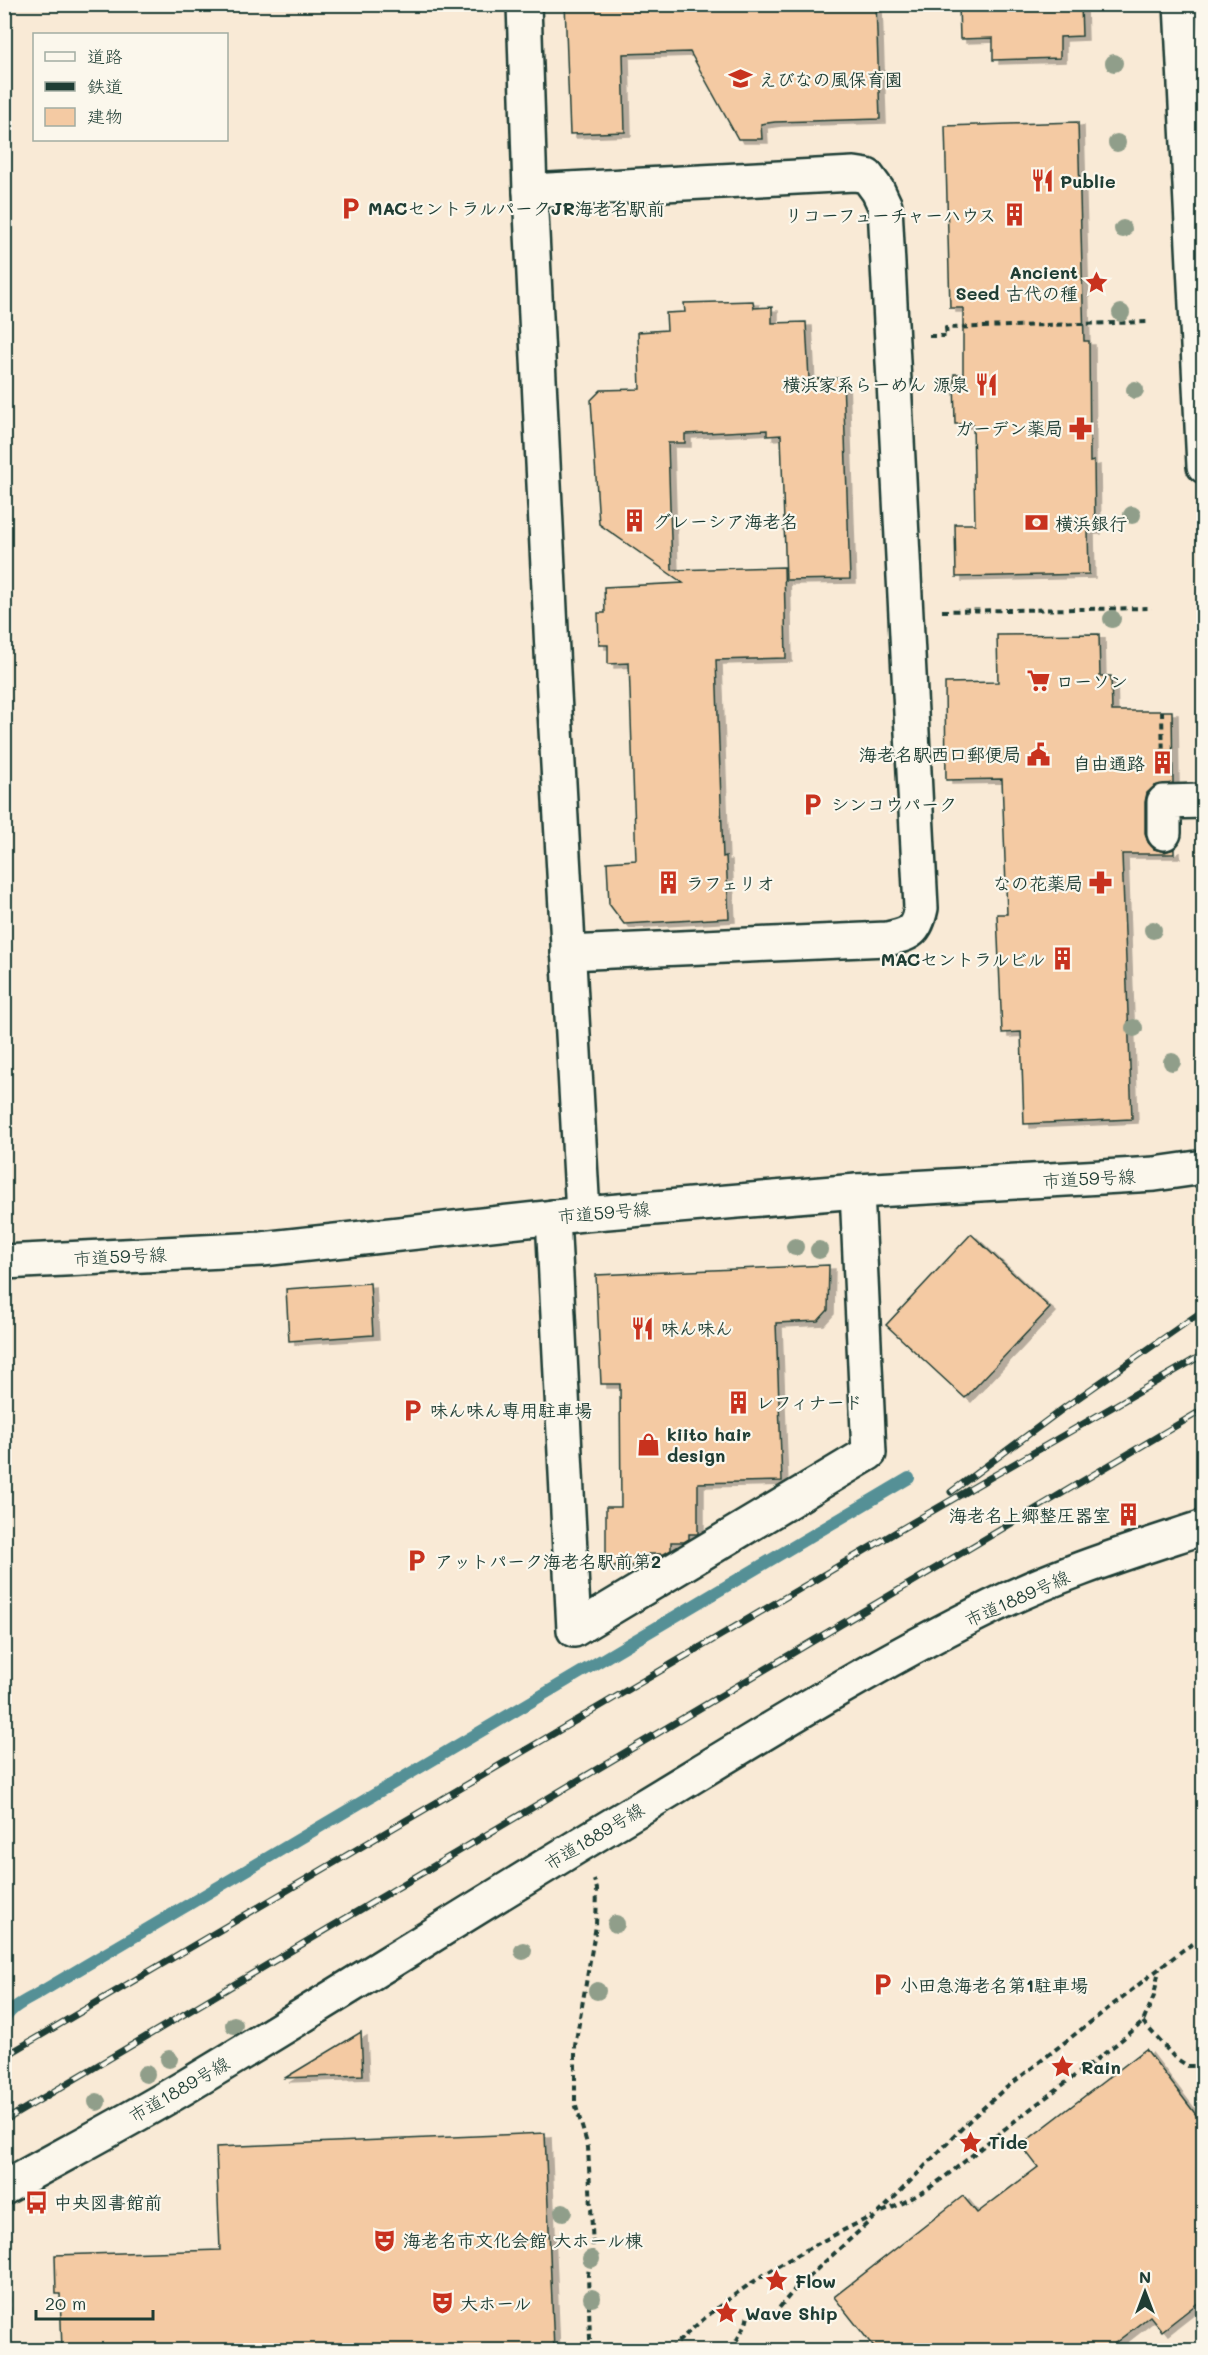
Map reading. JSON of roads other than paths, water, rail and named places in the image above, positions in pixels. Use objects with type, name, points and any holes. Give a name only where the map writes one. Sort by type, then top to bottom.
[{"type":"street","points":[[524,4],[530,191],[568,953],[568,1215],[574,1630],[869,1453],[856,1191]]},
{"type":"street","points":[[1181,4],[1203,466]]},
{"type":"street","points":[[530,191],[854,174],[867,176],[878,191],[885,206],[921,908],[918,923],[913,930],[887,939],[568,953]]},
{"type":"street","points":[[1164,833],[1164,802],[1203,801]]},
{"type":"street","name":"市道59号線","points":[[4,1262],[262,1249],[568,1215],[856,1191],[1155,1174],[1203,1167]]},
{"type":"street","name":"市道1889号線","points":[[4,2188],[183,2088],[812,1704],[931,1638],[992,1606],[1040,1585],[1143,1546],[1203,1527]]},
{"type":"waterway","points":[[4,2022],[9,2013],[21,2003],[909,1478]]},
{"type":"railway","points":[[951,1492],[1068,1405],[1204,1310]]},
{"type":"railway","points":[[4,2057],[903,1528],[1204,1354]]},
{"type":"railway","points":[[4,2121],[1204,1409]]},
{"type":"place","name":"えびなの風保育園","points":[[741,79]]},
{"type":"place","name":"Publie","points":[[1042,181]]},
{"type":"place","name":"MACセントラルパークJR海老名駅前","points":[[350,208]]},
{"type":"place","name":"リコーフューチャーハウス","points":[[1014,215]]},
{"type":"place","name":"Ancient Seed 古代の種","points":[[1096,282]]},
{"type":"place","name":"横浜家系らーめん 源泉","points":[[987,384]]},
{"type":"place","name":"ガーデン薬局","points":[[1081,428]]},
{"type":"place","name":"グレーシア海老名","points":[[635,521]]},
{"type":"place","name":"横浜銀行","points":[[1037,523]]},
{"type":"place","name":"ローソン","points":[[1038,681]]},
{"type":"place","name":"海老名駅西口郵便局","points":[[1039,754]]},
{"type":"place","name":"自由通路","points":[[1163,763]]},
{"type":"place","name":"シンコウパーク","points":[[813,804]]},
{"type":"place","name":"ラフェリオ","points":[[668,883]]},
{"type":"place","name":"なの花薬局","points":[[1101,883]]},
{"type":"place","name":"MACセントラルビル","points":[[1063,959]]},
{"type":"place","name":"味ん味ん","points":[[643,1328]]},
{"type":"place","name":"レフィナード","points":[[738,1402]]},
{"type":"place","name":"味ん味ん専用駐車場","points":[[412,1410]]},
{"type":"place","name":"kiito hair design","points":[[649,1444]]},
{"type":"place","name":"海老名上郷整圧器室","points":[[1129,1515]]},
{"type":"place","name":"アットパーク海老名駅前第2","points":[[417,1561]]},
{"type":"place","name":"小田急海老名第1駐車場","points":[[882,1985]]},
{"type":"place","name":"Rain","points":[[1063,2067]]},
{"type":"place","name":"Tide","points":[[971,2142]]},
{"type":"place","name":"中央図書館前","points":[[36,2202]]},
{"type":"place","name":"海老名市文化会館 大ホール棟","points":[[385,2240]]},
{"type":"place","name":"Flow","points":[[777,2281]]},
{"type":"place","name":"大ホール","points":[[442,2303]]},
{"type":"place","name":"Wave Ship","points":[[727,2313]]}]
